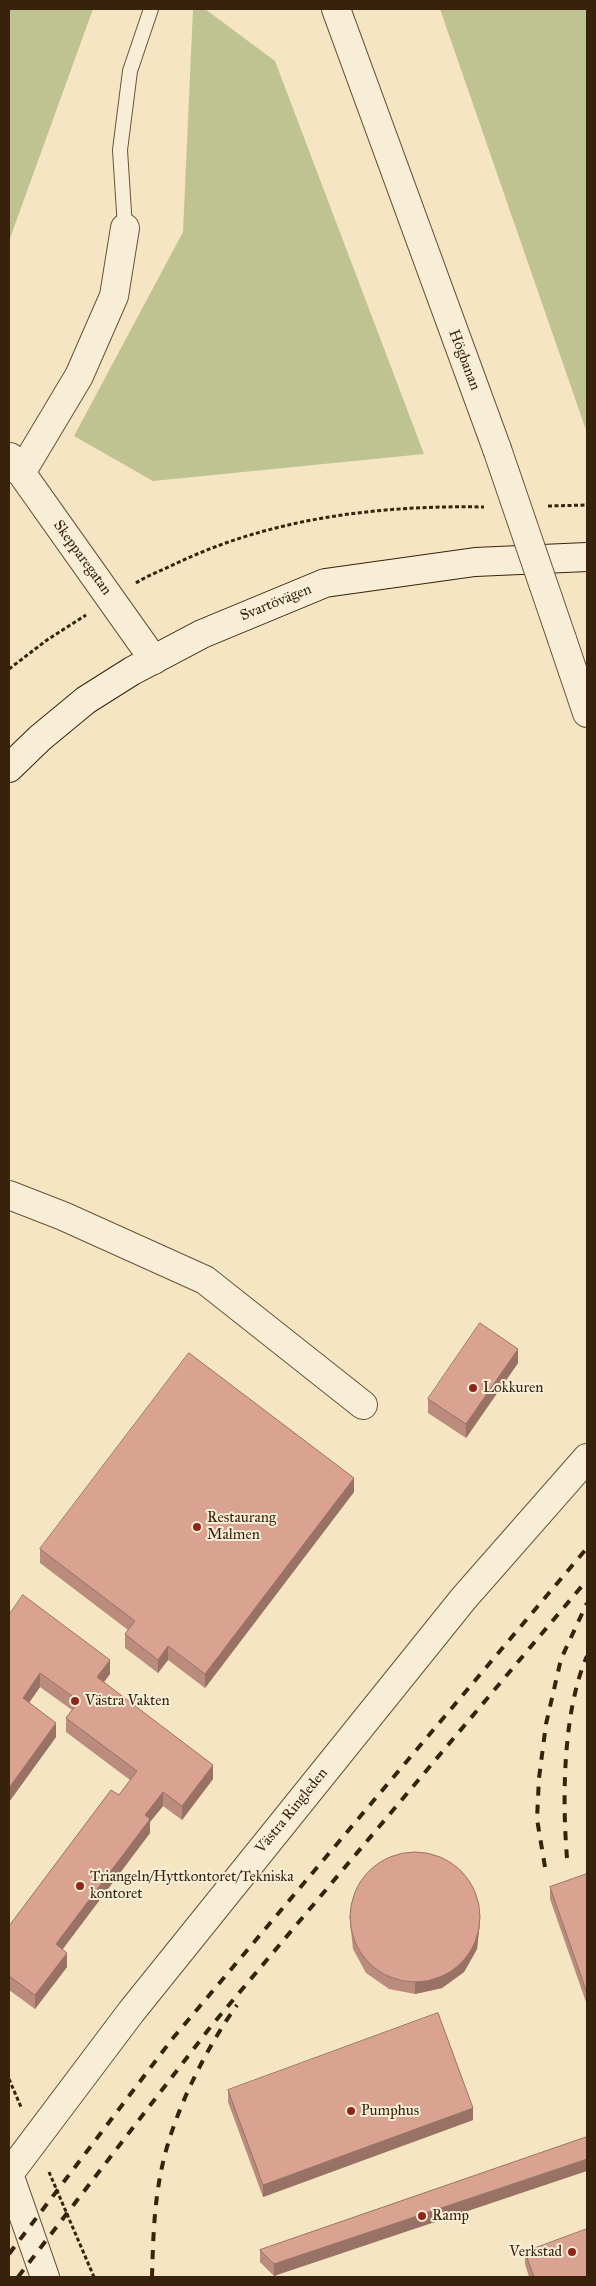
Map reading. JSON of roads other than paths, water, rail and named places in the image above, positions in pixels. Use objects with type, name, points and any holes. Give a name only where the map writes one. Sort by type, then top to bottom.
[{"type":"street","name":"Högbanan","points":[[336,9],[497,449],[587,713]]},
{"type":"street","points":[[15,464],[79,376],[114,296],[125,228]]},
{"type":"street","name":"Skepparegatan","points":[[15,464],[154,660]]},
{"type":"street","name":"Svartövägen","points":[[9,768],[40,738],[86,700],[154,660],[202,634],[325,583],[475,562],[587,556]]},
{"type":"street","points":[[9,1195],[63,1216],[205,1280],[363,1405]]},
{"type":"street","name":"Västra Ringleden","points":[[9,2174],[131,2012],[464,1598],[587,1458]]},
{"type":"street","points":[[9,2174],[45,2277]]},
{"type":"lane","points":[[125,228],[120,150],[130,71],[151,9]]},
{"type":"railway","points":[[9,2254],[173,2038],[587,1548]]},
{"type":"railway","points":[[18,2277],[212,2025],[587,1580]]},
{"type":"railway","points":[[545,1867],[537,1819],[539,1778],[546,1724],[561,1659],[587,1603]]},
{"type":"railway","points":[[567,1858],[565,1834],[566,1755],[573,1702],[587,1656]]},
{"type":"railway","points":[[152,2277],[153,2236],[159,2181],[167,2147],[192,2082],[225,2022],[237,2005]]},
{"type":"place","name":"Lokkuren","points":[[473,1388]]},
{"type":"place","name":"Restaurang Malmen","points":[[197,1527]]},
{"type":"place","name":"Västra Vakten","points":[[75,1701]]},
{"type":"place","name":"Triangeln/Hyttkontoret/Tekniska kontoret","points":[[80,1886]]},
{"type":"place","name":"Pumphus","points":[[351,2111]]},
{"type":"place","name":"Ramp","points":[[422,2216]]},
{"type":"place","name":"Verkstad","points":[[572,2252]]}]
